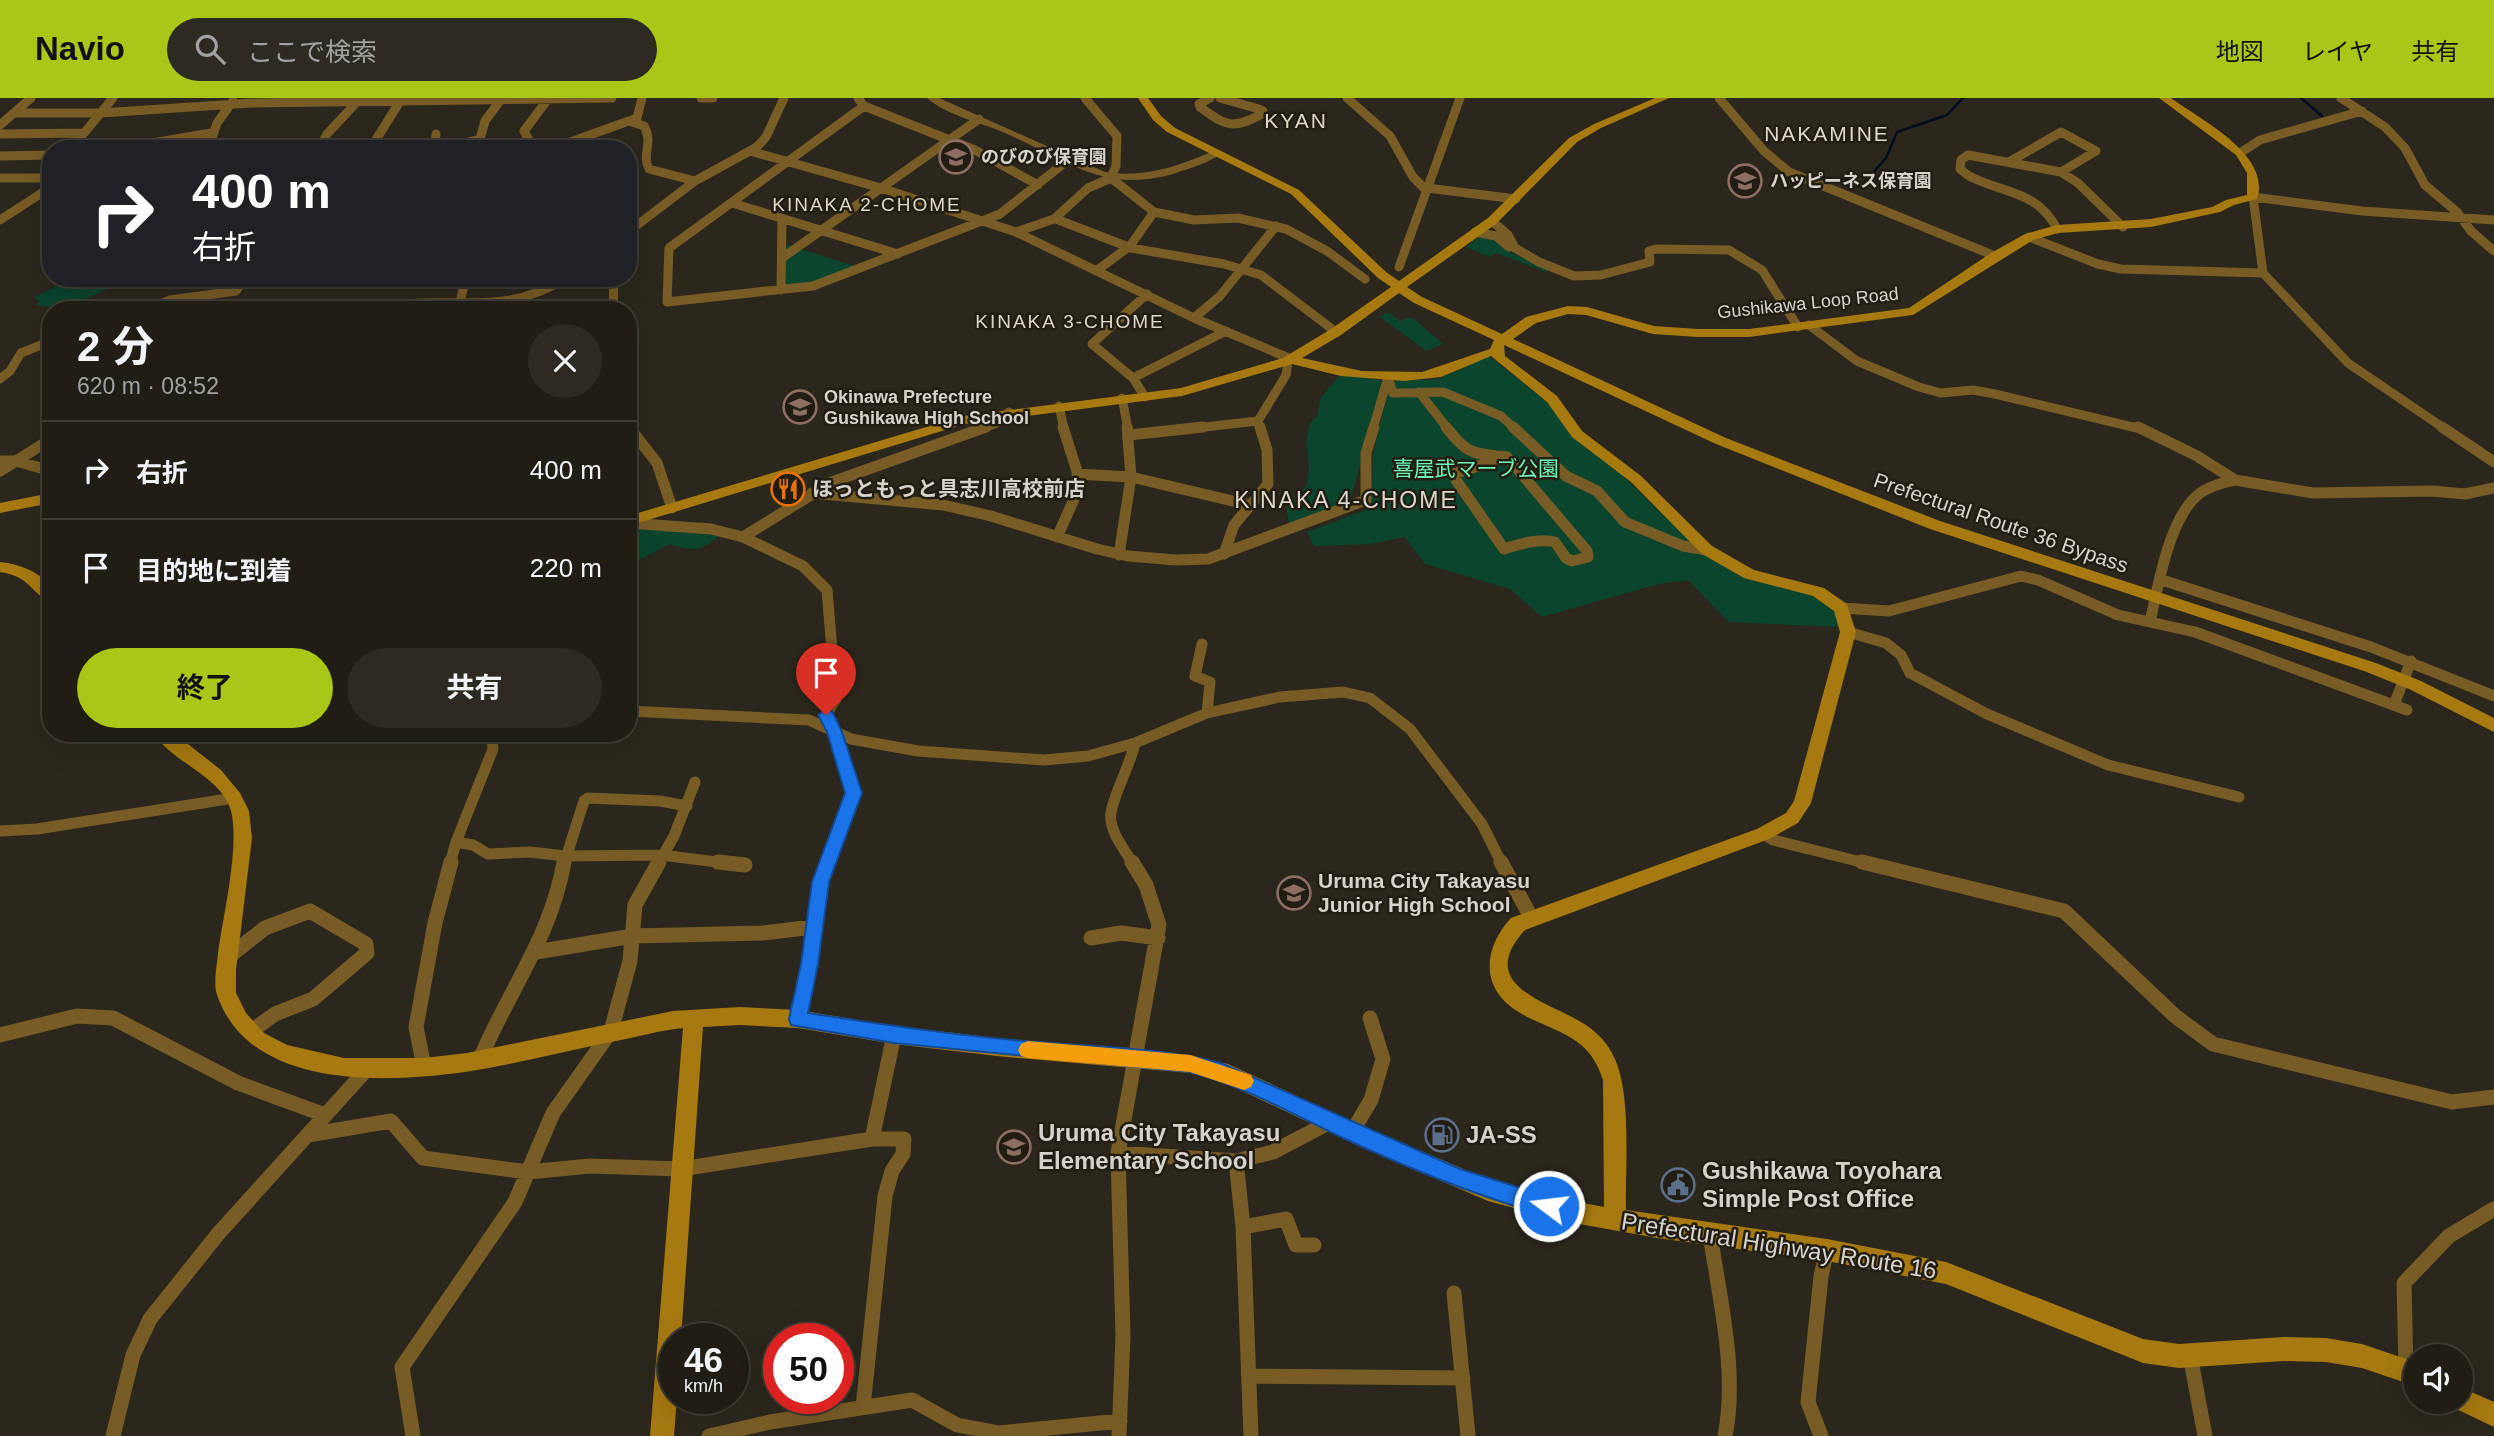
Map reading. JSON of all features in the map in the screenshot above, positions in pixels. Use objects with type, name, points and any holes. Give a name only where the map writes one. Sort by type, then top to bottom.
[{"type":"main road","points":[[1143,98],[1157,118],[1171,130],[1295,192],[1398,288],[1499,346],[1500,359],[1552,399],[1577,434],[1636,480],[1707,550],[1749,574],[1818,592],[1841,608],[1848,632],[1802,803],[1792,818],[1763,834],[1532,919],[1518,925],[1505,938],[1497,963],[1512,993],[1523,1004],[1569,1026],[1589,1039],[1606,1059],[1613,1080],[1615,1220]]},
{"type":"main road","points":[[637,519],[963,420],[1201,388],[1290,360],[1336,332],[1492,221],[1564,146],[1664,98]]},
{"type":"main road","points":[[2164,98],[2240,153],[2253,173],[2253,197]]},
{"type":"main road","name":"Gushikawa Loop Road","points":[[1290,360],[1388,377],[1434,374],[1499,346],[1531,320],[1568,310],[1587,311],[1653,330],[1698,333],[1749,333],[1913,311],[1995,256],[2029,237],[2057,229],[2123,227],[2216,211],[2230,202],[2253,197]]},
{"type":"main road","name":"Prefectural Route 36 Bypass","points":[[1499,346],[1844,491],[2011,552],[2370,667],[2416,685],[2494,726]]},
{"type":"main road","points":[[0,508],[42,500]]},
{"type":"main road","points":[[0,567],[28,573],[42,584]]},
{"type":"main road","name":"Prefectural Highway Route 16","points":[[173,742],[215,775],[234,798],[240,811],[243,838],[227,959],[226,993],[239,1019],[250,1032],[282,1053],[301,1059],[368,1068],[424,1066],[480,1059],[611,1031],[694,1018],[740,1016],[798,1019],[894,1035],[1190,1064],[1221,1071],[1352,1132],[1488,1190],[1563,1210],[1827,1250],[1946,1273],[2143,1351],[2190,1355],[2284,1349],[2326,1350],[2362,1356],[2403,1369]]},
{"type":"main road","points":[[662,1436],[694,1018]]},
{"type":"main road","points":[[2473,1405],[2494,1415]]},
{"type":"street","points":[[0,125],[32,98]]},
{"type":"street","points":[[78,140],[113,98]]},
{"type":"street","points":[[14,113],[101,113],[232,101],[356,103],[612,98]]},
{"type":"street","points":[[576,140],[637,118],[642,98]]},
{"type":"street","points":[[701,98],[713,98]]},
{"type":"street","points":[[637,225],[695,181],[750,151],[765,137],[784,98]]},
{"type":"street","points":[[858,98],[864,106],[950,138],[1008,166],[1038,185]]},
{"type":"street","points":[[932,98],[1017,134],[1067,161],[1111,178],[1154,212],[1194,220],[1238,218],[1276,226],[1327,251],[1365,279]]},
{"type":"street","points":[[1085,98],[1117,136],[1116,166],[1111,178]]},
{"type":"street","points":[[1210,98],[1199,104],[1200,107],[1221,123],[1232,127],[1238,127],[1262,114],[1263,111],[1259,109],[1220,98]]},
{"type":"street","points":[[1347,98],[1390,136],[1413,177],[1427,189],[1516,199]]},
{"type":"street","points":[[1399,267],[1412,222],[1450,138],[1460,98]]},
{"type":"street","points":[[1719,98],[1764,152],[1789,172],[1995,256]]},
{"type":"street","points":[[2341,98],[2362,111],[2396,139],[2405,148],[2422,181],[2494,251]]},
{"type":"street","points":[[477,140],[480,139],[485,121],[501,99]]},
{"type":"street","points":[[529,140],[524,131],[526,125],[548,99]]},
{"type":"street","points":[[210,140],[211,133],[232,101]]},
{"type":"street","points":[[376,140],[402,101]]},
{"type":"street","points":[[324,140],[356,103]]},
{"type":"street","points":[[864,106],[669,248],[667,302],[813,286],[1000,214],[1067,161]]},
{"type":"street","points":[[2240,153],[2260,140],[2362,111]]},
{"type":"street","points":[[782,258],[979,119]]},
{"type":"street","points":[[629,121],[644,126],[650,136],[646,163],[649,169],[695,181]]},
{"type":"street","points":[[2009,162],[2060,132],[2096,151],[2061,172]]},
{"type":"street","points":[[0,134],[84,133]]},
{"type":"street","points":[[170,140],[211,133]]},
{"type":"street","points":[[435,140],[436,134]]},
{"type":"street","points":[[750,151],[985,220],[1290,360],[1286,374],[1258,421],[1267,450],[1268,484],[1225,542],[1224,554]]},
{"type":"street","points":[[1016,233],[1056,219],[1076,196],[1100,180],[1163,174],[1215,154]]},
{"type":"street","points":[[0,156],[42,155]]},
{"type":"street","points":[[2057,229],[2044,208],[2031,200],[1971,180],[1960,169],[1961,160],[1968,155],[2061,172],[2078,183],[2123,227]]},
{"type":"street","points":[[0,178],[42,178]]},
{"type":"street","points":[[0,220],[42,193]]},
{"type":"street","points":[[2494,220],[2362,211],[2253,197],[2263,273],[2348,363],[2494,462]]},
{"type":"street","points":[[732,203],[898,254]]},
{"type":"street","points":[[0,211],[13,213]]},
{"type":"street","points":[[1096,271],[1123,256],[1131,248],[1154,212]]},
{"type":"street","points":[[782,218],[782,289]]},
{"type":"street","points":[[1056,219],[1131,248],[1261,275],[1336,332]]},
{"type":"street","points":[[1492,221],[1508,235],[1515,248],[1523,253]]},
{"type":"street","points":[[1194,318],[1220,296],[1276,226]]},
{"type":"street","points":[[1475,232],[1496,236],[1510,248],[1574,276],[1601,275],[1650,262],[1649,251],[1656,249],[1729,250],[1762,270],[1804,326],[1857,361],[1919,387],[1941,393],[1973,390],[2134,425],[2197,456],[2235,480],[2313,494],[2432,491],[2465,494],[2494,488]]},
{"type":"street","points":[[2029,237],[2098,264],[2121,270],[2263,273]]},
{"type":"street","points":[[168,301],[236,291],[239,287]]},
{"type":"street","points":[[514,301],[546,292],[553,287]]},
{"type":"street","points":[[1145,397],[1133,378],[1092,344],[1147,293]]},
{"type":"street","points":[[1133,378],[1226,331]]},
{"type":"street","points":[[0,379],[10,371],[20,353],[42,344]]},
{"type":"street","points":[[1388,377],[1393,393],[1443,392],[1501,416],[1566,476],[1597,491],[1625,522],[1682,546],[1707,550]]},
{"type":"street","points":[[812,493],[957,507],[1019,522],[1057,537],[1119,555],[1183,561],[1208,559],[1366,500],[1366,453],[1388,377]]},
{"type":"street","points":[[1419,392],[1462,448],[1472,453],[1507,457],[1587,551],[1588,557],[1572,561],[1566,558],[1555,542],[1548,540],[1534,540],[1504,549],[1456,480],[1456,473],[1507,457]]},
{"type":"street","points":[[1119,555],[1131,477],[1129,435],[1122,398]]},
{"type":"street","points":[[1057,537],[1081,484],[1067,445],[1059,406]]},
{"type":"street","points":[[743,537],[832,482],[998,423],[1009,412]]},
{"type":"street","points":[[1129,435],[1258,421]]},
{"type":"street","points":[[637,437],[657,463],[672,508]]},
{"type":"street","points":[[0,471],[42,445]]},
{"type":"street","points":[[0,461],[16,461],[42,468]]},
{"type":"street","points":[[1077,474],[1131,477],[1250,505]]},
{"type":"street","points":[[2150,622],[2176,529],[2191,500],[2209,486],[2235,480]]},
{"type":"street","points":[[637,523],[710,529],[743,537],[803,566],[827,590],[836,699],[826,715],[835,732],[853,793],[820,882],[806,984],[798,1019]]},
{"type":"street","points":[[1841,608],[1889,611],[2021,576],[2038,580],[2118,615],[2194,632],[2396,700],[2407,710]]},
{"type":"street","points":[[2162,580],[2494,696]]},
{"type":"street","points":[[1848,632],[1868,636],[1899,650],[1910,673],[1986,715],[2108,765],[2239,797]]},
{"type":"street","points":[[1202,645],[1195,676],[1210,682],[1207,713]]},
{"type":"street","points":[[2396,700],[2410,666]]},
{"type":"street","points":[[637,711],[809,720],[851,739],[918,751],[1044,760],[1088,756],[1135,743],[1207,713],[1280,697],[1343,692],[1370,698],[1410,729],[1482,824],[1532,919]]},
{"type":"street","points":[[424,1066],[416,1027],[435,923],[456,842],[493,749],[493,742]]},
{"type":"street","points":[[709,1436],[912,1400],[960,1431],[999,1433],[1120,1428],[1123,1336],[1118,1153],[1159,925],[1146,885],[1114,832],[1110,814],[1130,765],[1135,743]]},
{"type":"street","points":[[413,1436],[402,1367],[515,1202],[553,1113],[611,1031],[630,961],[635,905],[687,806],[695,782]]},
{"type":"street","points":[[0,831],[37,829],[234,798]]},
{"type":"street","points":[[480,1059],[498,1016],[536,952],[560,887],[565,856],[584,801],[588,798],[660,801],[687,806]]},
{"type":"street","points":[[1763,834],[1773,840],[2064,911],[2175,1016],[2213,1044],[2452,1102],[2494,1097]]},
{"type":"street","points":[[456,842],[473,845],[488,854],[530,852],[565,856],[661,855],[745,865]]},
{"type":"street","points":[[227,959],[245,940],[285,916],[310,911],[366,944],[367,953],[313,999],[275,1014],[250,1032]]},
{"type":"street","points":[[536,952],[633,936],[763,933],[813,927]]},
{"type":"street","points":[[1091,939],[1121,933],[1158,938]]},
{"type":"street","points":[[0,1035],[77,1016],[113,1018],[238,1083],[325,1115]]},
{"type":"street","points":[[1352,1132],[1371,1100],[1383,1059],[1370,1018]]},
{"type":"street","points":[[872,1139],[894,1035]]},
{"type":"street","points":[[113,1436],[133,1355],[150,1319],[218,1234],[368,1068]]},
{"type":"street","points":[[308,1135],[391,1121],[423,1157],[528,1172],[590,1166],[681,1169],[872,1139],[904,1139],[902,1154],[892,1171],[885,1196],[863,1407]]},
{"type":"street","points":[[1118,1153],[1236,1161],[1273,1152],[1330,1122]]},
{"type":"street","points":[[1236,1161],[1243,1227],[1251,1436]]},
{"type":"street","points":[[2409,1344],[2404,1283],[2448,1236],[2494,1209]]},
{"type":"street","points":[[1243,1227],[1286,1219],[1296,1245],[1314,1245]]},
{"type":"street","points":[[1710,1233],[1726,1360],[1730,1423],[1725,1436]]},
{"type":"street","points":[[1821,1436],[1808,1402],[1821,1276],[1827,1250]]},
{"type":"street","points":[[1454,1293],[1468,1436]]},
{"type":"street","points":[[2190,1355],[2205,1436]]},
{"type":"street","points":[[1250,1376],[1463,1378]]},
{"type":"green space","points":[[1481,235],[1491,237],[1511,253],[1550,269],[1546,272],[1496,253],[1490,257],[1466,247]]},
{"type":"green space","points":[[782,243],[861,268],[813,286],[781,290]]},
{"type":"green space","points":[[55,287],[112,287],[81,301],[42,301],[42,306],[35,305],[40,302],[35,297]]},
{"type":"green space","points":[[1387,312],[1401,321],[1408,317],[1414,319],[1443,344],[1426,351],[1380,317]]},
{"type":"green space","name":"喜屋武マーブ公園","points":[[1489,356],[1546,401],[1701,552],[1812,593],[1835,610],[1841,627],[1729,622],[1688,580],[1659,584],[1542,617],[1510,589],[1425,564],[1405,537],[1370,544],[1314,546],[1307,532],[1371,508],[1373,454],[1391,381],[1438,379]]},
{"type":"green space","name":"喜屋武マーブ公園","points":[[1342,373],[1384,381],[1350,501],[1289,523],[1286,507],[1307,485],[1309,466],[1306,441],[1310,423],[1317,416],[1321,397]]},
{"type":"green space","points":[[637,524],[724,532],[699,548],[670,544],[637,561]]},
{"type":"waterway","points":[[1864,183],[1886,158],[1897,132],[1947,115],[1963,98]]},
{"type":"waterway","points":[[2301,98],[2322,116]]},
{"type":"slow traffic","points":[[1028,1050],[1190,1064],[1221,1071],[1244,1081]]},
{"type":"place","name":"のびのび保育園","points":[[956,157]]},
{"type":"place","name":"ハッピーネス保育園","points":[[1745,181]]},
{"type":"place","name":"Okinawa Prefecture Gushikawa High School","points":[[800,407]]},
{"type":"place","name":"ほっともっと具志川高校前店","points":[[788,489]]},
{"type":"place","name":"Uruma City Takayasu Junior High School","points":[[1294,893]]},
{"type":"place","name":"JA-SS","points":[[1442,1135]]},
{"type":"place","name":"Uruma City Takayasu Elementary School","points":[[1014,1147]]},
{"type":"place","name":"Gushikawa Toyohara Simple Post Office","points":[[1678,1185]]},
{"type":"district","name":"KYAN","points":[[1296,121]]},
{"type":"district","name":"NAKAMINE","points":[[1827,134]]},
{"type":"district","name":"KINAKA 2-CHOME","points":[[867,204]]},
{"type":"district","name":"KINAKA 3-CHOME","points":[[1070,321]]},
{"type":"district","name":"KINAKA 4-CHOME","points":[[1346,500]]},
{"type":"route","points":[[826,715],[835,732],[853,793],[820,882],[810,964],[798,1019],[894,1035],[1190,1064],[1221,1071],[1455,1177],[1488,1190],[1549,1206]]}]
